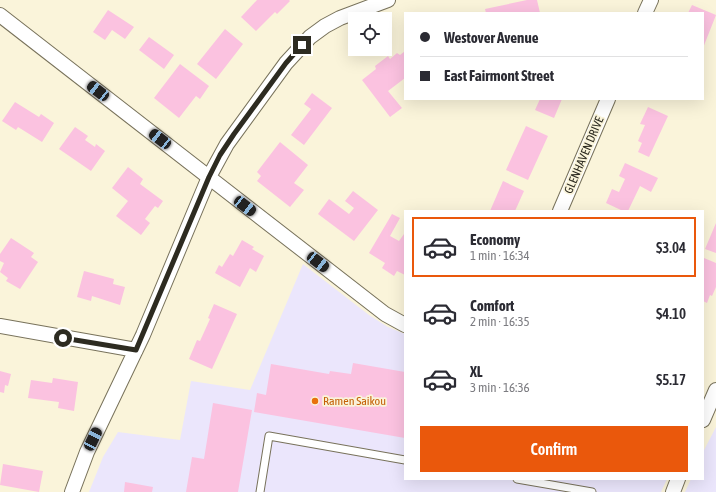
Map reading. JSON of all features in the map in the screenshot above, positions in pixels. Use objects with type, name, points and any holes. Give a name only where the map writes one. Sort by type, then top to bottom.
[{"type":"street","points":[[72,492],[84,458],[136,350],[209,177],[220,155],[286,63],[302,45],[324,26],[340,18],[388,0]]},
{"type":"street","points":[[645,12],[651,0]]},
{"type":"street","points":[[0,15],[385,314],[404,324]]},
{"type":"street","name":"GLENHAVEN DRIVE","points":[[560,210],[608,100]]},
{"type":"street","points":[[0,326],[136,350]]},
{"type":"street","points":[[704,415],[707,401],[716,390]]},
{"type":"street","points":[[673,492],[678,480]]},
{"type":"lane","points":[[260,492],[269,436],[404,460]]},
{"type":"lane","points":[[523,480],[592,492]]},
{"type":"shaded area","points":[[303,264],[369,315],[388,327],[404,334],[404,480],[667,480],[661,492],[89,492],[103,457],[118,432],[180,440],[191,381],[250,390]]},
{"type":"shaded area","points":[[716,427],[716,492],[685,492],[691,480],[704,480],[704,450]]},
{"type":"building","points":[[257,0],[290,1],[277,14],[275,12],[256,31],[241,17]]},
{"type":"building","points":[[527,0],[537,0],[540,12],[486,12],[485,9]]},
{"type":"building","points":[[692,5],[716,15],[704,45],[704,12],[688,12]]},
{"type":"building","points":[[108,10],[134,27],[125,39],[112,30],[105,40],[93,32]]},
{"type":"building","points":[[225,29],[243,44],[216,79],[197,64]]},
{"type":"building","points":[[149,37],[174,55],[164,69],[139,50]]},
{"type":"building","points":[[404,52],[404,79],[388,91],[402,108],[390,117],[362,80],[376,69],[375,66],[388,56],[390,59],[397,53],[400,55]]},
{"type":"building","points":[[180,64],[209,86],[200,99],[196,96],[179,118],[154,98]]},
{"type":"building","points":[[312,93],[332,108],[304,145],[291,135],[311,109],[304,104]]},
{"type":"building","points":[[540,100],[562,100],[554,118],[535,110]]},
{"type":"building","points":[[15,102],[39,117],[41,114],[54,123],[42,142],[18,127],[16,130],[2,121]]},
{"type":"building","points":[[648,107],[668,116],[649,157],[638,152],[642,143],[638,141],[645,125],[640,124]]},
{"type":"building","points":[[526,126],[548,136],[528,180],[506,170]]},
{"type":"building","points":[[75,127],[88,136],[85,140],[95,147],[96,144],[105,151],[91,171],[59,149]]},
{"type":"building","points":[[280,142],[308,165],[294,183],[304,190],[290,207],[257,181],[261,176],[257,172]]},
{"type":"building","points":[[625,163],[658,178],[651,192],[640,186],[628,210],[621,210],[606,203],[612,189],[619,192],[625,179],[619,176]]},
{"type":"building","points":[[128,167],[143,179],[140,184],[163,201],[158,208],[155,206],[145,219],[150,223],[141,235],[116,216],[128,201],[112,188]]},
{"type":"building","points":[[503,181],[524,191],[515,210],[490,210]]},
{"type":"building","points":[[353,191],[378,210],[354,241],[318,214],[329,199],[349,214],[354,208],[345,201]]},
{"type":"building","points":[[392,214],[400,218],[390,236],[399,241],[404,234],[404,274],[397,271],[394,276],[382,268],[385,263],[369,253]]},
{"type":"building","points":[[716,223],[716,253],[705,249]]},
{"type":"building","points":[[11,238],[34,253],[31,257],[38,262],[20,289],[6,281],[8,278],[0,272],[4,263],[0,261],[0,254]]},
{"type":"building","points":[[242,240],[254,247],[252,249],[264,256],[256,272],[250,268],[240,287],[215,273],[219,265],[222,267],[230,254],[233,256]]},
{"type":"building","points":[[704,258],[716,263],[716,287],[712,296],[710,295],[707,303],[704,302]]},
{"type":"building","points":[[84,271],[114,279],[113,284],[125,287],[120,305],[92,296],[91,301],[77,297]]},
{"type":"building","points":[[214,304],[237,314],[212,369],[189,359],[197,340],[200,341],[210,319],[208,318]]},
{"type":"building","points":[[353,363],[404,372],[404,438],[254,412],[257,393],[266,395],[271,364],[329,374],[330,371],[351,374]]},
{"type":"building","points":[[0,371],[11,374],[8,386],[5,385],[4,393],[0,392]]},
{"type":"building","points":[[53,378],[78,382],[74,411],[58,408],[59,402],[28,398],[31,380],[52,383]]},
{"type":"building","points":[[213,403],[252,410],[238,492],[186,492],[192,457],[204,459]]},
{"type":"building","points":[[3,464],[43,471],[39,492],[0,485]]},
{"type":"building","points":[[125,482],[153,487],[152,492],[124,492]]},
{"type":"place","name":"Ramen Saikou","points":[[315,401]]},
{"type":"route","points":[[63,338],[136,350],[209,177],[220,155],[286,63],[302,45]]}]
